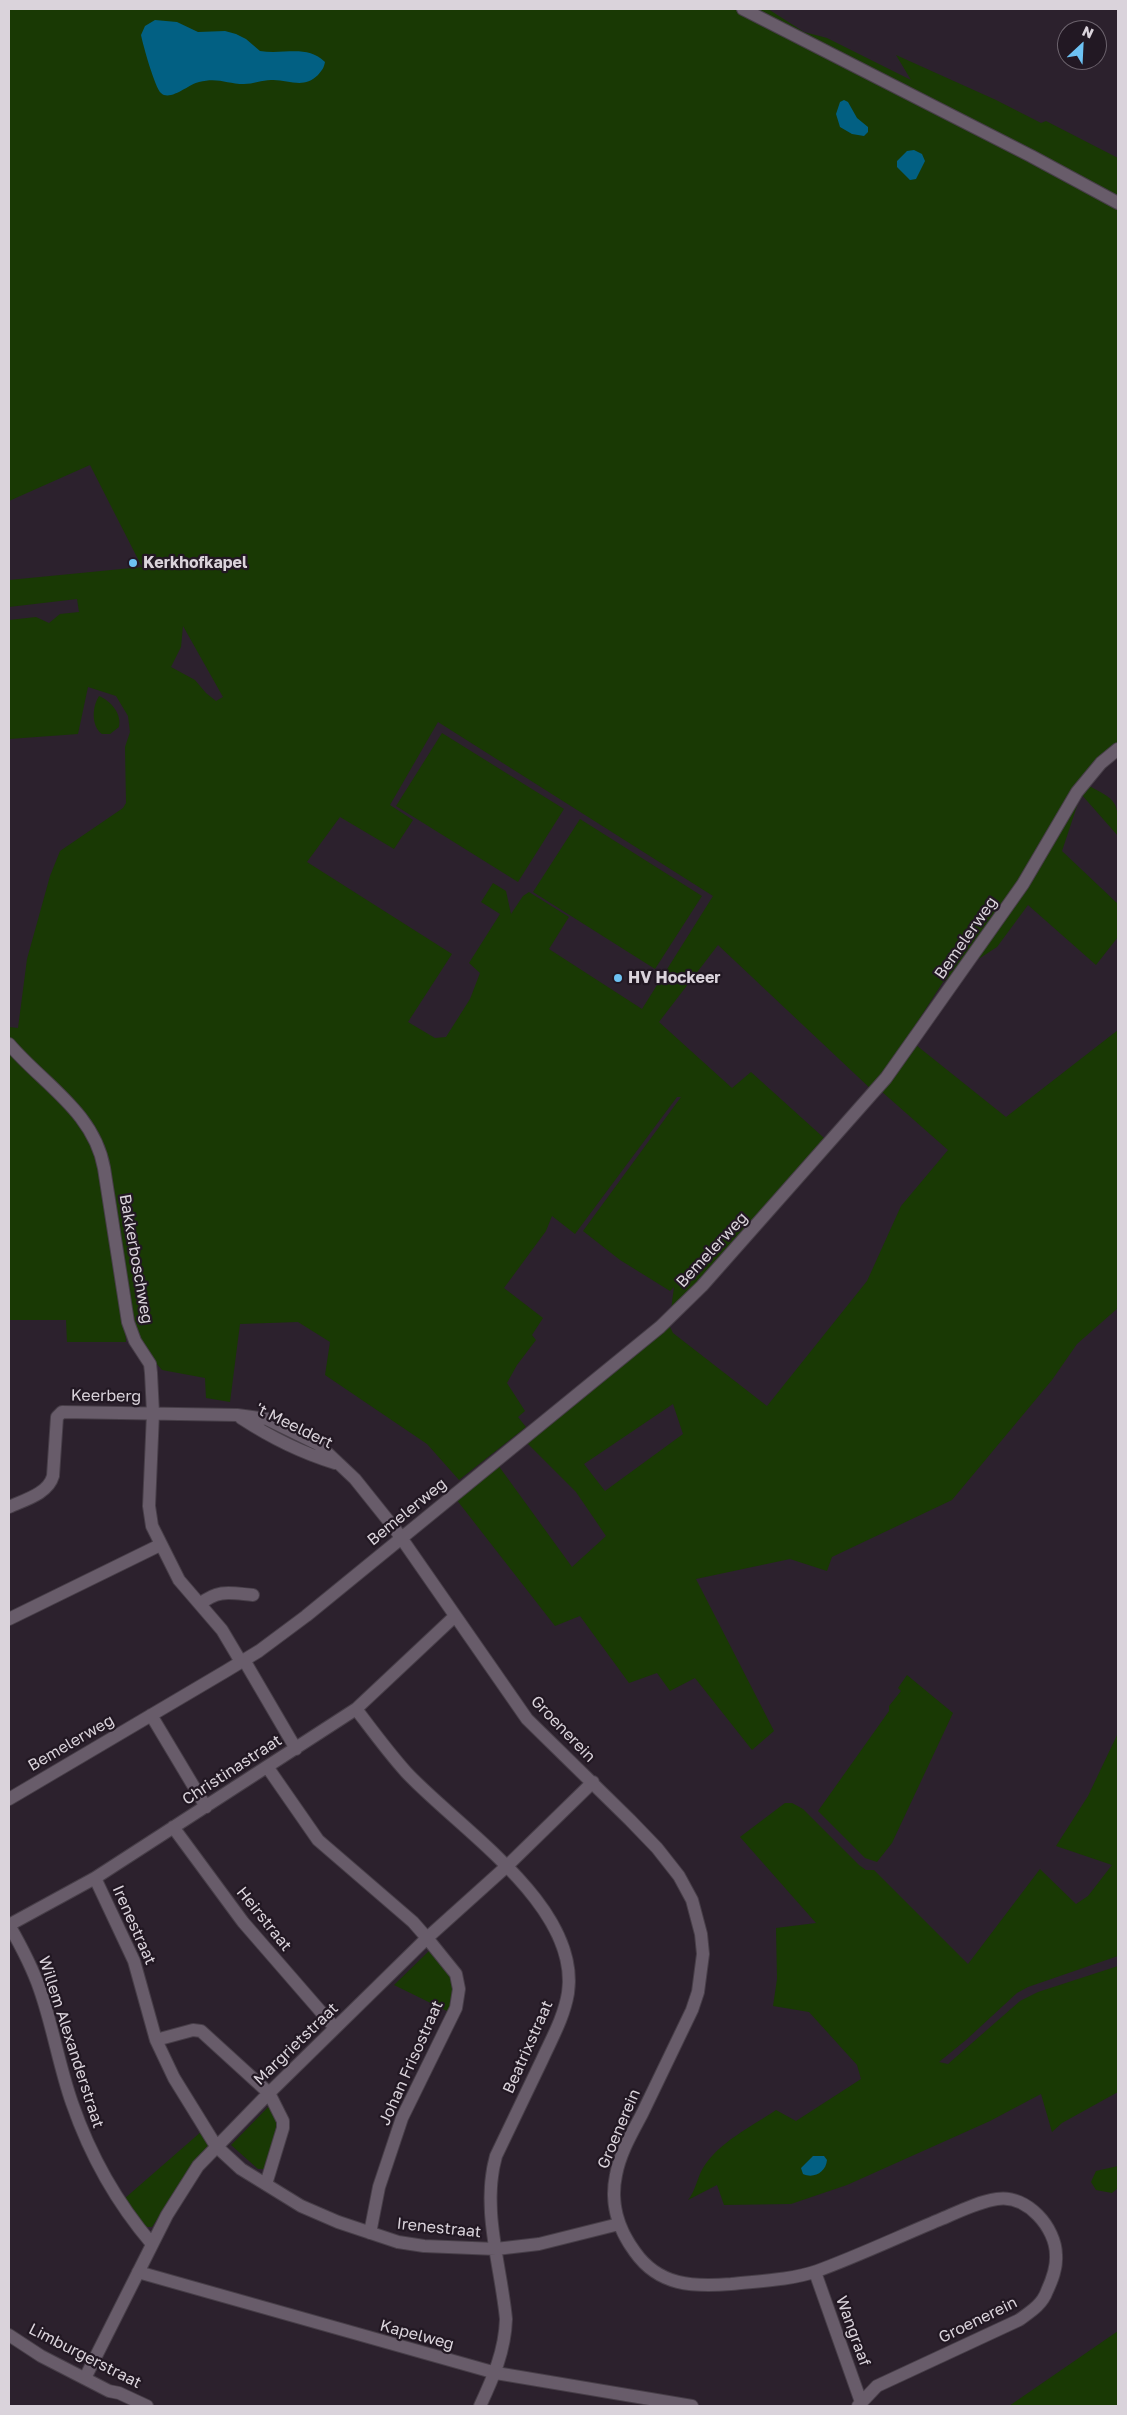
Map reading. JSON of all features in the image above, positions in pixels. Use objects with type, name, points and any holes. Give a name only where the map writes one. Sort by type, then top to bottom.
[{"type":"street","points":[[743,9],[1031,156],[1118,203]]},
{"type":"street","name":"Bemelerweg","points":[[9,1799],[242,1661],[298,1622],[660,1327],[734,1252],[886,1078],[1009,904],[1077,792],[1101,763],[1116,751]]},
{"type":"street","name":"Bakkerboschweg","points":[[9,1044],[78,1112],[98,1143],[103,1160],[128,1322],[136,1341],[150,1364],[153,1413],[150,1516],[160,1545],[179,1580],[222,1630],[242,1661]]},
{"type":"street","name":"Keerberg","points":[[9,1507],[45,1490],[52,1480],[58,1413],[153,1413]]},
{"type":"street","name":"'t Meeldert","points":[[153,1413],[237,1415],[261,1430],[312,1456],[337,1464],[355,1479],[401,1538]]},
{"type":"street","name":"Groenerein","points":[[401,1538],[454,1617],[527,1719],[593,1782],[656,1848],[679,1876],[692,1900],[703,1954],[698,1992],[692,2010],[625,2148],[616,2172],[613,2202],[619,2224],[642,2262],[661,2276],[685,2285],[708,2286],[760,2281],[815,2272],[970,2207],[999,2199],[1015,2200],[1034,2211],[1054,2240],[1056,2256],[1053,2276],[1046,2294],[1038,2306],[1019,2320],[877,2386],[860,2404]]},
{"type":"street","points":[[9,1619],[160,1545]]},
{"type":"street","points":[[200,1604],[222,1592],[253,1595]]},
{"type":"street","name":"Christinastraat","points":[[9,1925],[95,1878],[268,1768],[356,1709],[454,1617]]},
{"type":"street","points":[[242,1661],[296,1749]]},
{"type":"street","name":"Beatrixstraat","points":[[356,1709],[406,1772],[506,1866],[533,1896],[558,1931],[567,1959],[569,1975],[568,1994],[561,2020],[496,2156],[492,2170],[491,2208],[496,2249],[504,2287],[506,2335],[496,2373],[480,2406]]},
{"type":"street","points":[[151,1715],[206,1807]]},
{"type":"street","name":"Johan Frisostraat","points":[[268,1768],[318,1840],[413,1922],[456,1974],[458,1989],[456,2008],[402,2118],[379,2188],[370,2233]]},
{"type":"street","name":"Margrietstraat","points":[[85,2378],[152,2244],[198,2166],[269,2093],[427,1938],[506,1866],[593,1782]]},
{"type":"street","name":"Heirstraat","points":[[174,1827],[243,1922],[335,2028]]},
{"type":"street","name":"Irenestraat","points":[[95,1878],[134,1961],[156,2040],[174,2078],[216,2146],[241,2169],[301,2206],[338,2222],[398,2242],[424,2246],[496,2249],[539,2244],[619,2224]]},
{"type":"street","name":"Willem Alexanderstraat","points":[[9,1925],[32,1967],[41,1991],[71,2102],[87,2144],[120,2202],[152,2244]]},
{"type":"street","points":[[156,2040],[193,2030],[201,2031],[269,2093],[283,2121],[283,2128],[266,2184]]},
{"type":"street","name":"Kapelweg","points":[[138,2272],[496,2373],[692,2406]]},
{"type":"street","name":"Wangraaf","points":[[815,2272],[860,2404]]},
{"type":"street","name":"Limburgerstraat","points":[[9,2335],[41,2356],[147,2406]]},
{"type":"green space","points":[[9,9],[768,9],[804,32],[827,38],[911,80],[896,55],[996,100],[1041,123],[1046,121],[1118,158],[1118,751],[1086,784],[1114,803],[1118,815],[1118,836],[1081,794],[1062,851],[1118,904],[1118,937],[1096,965],[1028,905],[997,947],[943,982],[873,1091],[718,945],[659,1022],[732,1088],[751,1072],[834,1147],[713,1283],[669,1325],[674,1287],[670,1291],[620,1260],[583,1231],[681,1097],[677,1097],[575,1234],[552,1216],[546,1231],[504,1288],[543,1318],[532,1335],[536,1340],[517,1365],[507,1383],[525,1411],[518,1417],[526,1427],[459,1480],[427,1444],[325,1375],[330,1342],[298,1322],[240,1324],[230,1402],[206,1398],[205,1378],[162,1370],[125,1327],[126,1342],[67,1342],[66,1320],[9,1320],[9,1027],[18,1028],[27,959],[50,876],[60,851],[123,808],[126,803],[125,747],[130,732],[128,716],[116,696],[88,687],[78,734],[9,739],[9,620],[36,617],[49,623],[60,614],[79,612],[77,599],[9,607],[9,580],[142,567],[90,465],[9,501]],"holes":[[[183,626],[223,697],[216,701],[195,680],[171,667],[181,647]],[[438,722],[713,896],[642,1009],[549,949],[569,917],[529,892],[523,896],[511,914],[506,891],[493,883],[481,902],[500,914],[469,963],[480,973],[470,999],[446,1037],[435,1038],[408,1022],[452,954],[307,862],[340,817],[394,849],[413,820],[390,805]]]},
{"type":"green space","points":[[99,696],[108,701],[119,717],[119,727],[110,734],[102,734],[98,731],[94,721],[95,705]]},
{"type":"green space","points":[[442,733],[564,809],[518,882],[396,806]]},
{"type":"green space","points":[[580,819],[702,896],[655,969],[533,892]]},
{"type":"green space","points":[[1118,1030],[1118,1308],[1077,1344],[1052,1380],[952,1500],[832,1557],[827,1571],[790,1559],[696,1579],[774,1731],[752,1750],[695,1678],[670,1691],[657,1673],[629,1683],[580,1616],[555,1626],[456,1499],[498,1465],[572,1567],[606,1536],[576,1492],[526,1442],[669,1325],[673,1333],[767,1406],[867,1281],[901,1206],[948,1150],[881,1091],[916,1045],[1006,1117]],"holes":[[[673,1404],[683,1434],[605,1491],[584,1464]]]},
{"type":"green space","points":[[907,1675],[953,1713],[892,1843],[877,1862],[865,1858],[818,1811],[889,1711],[889,1706],[901,1691],[898,1688]]},
{"type":"green space","points":[[1118,1733],[1118,1956],[1028,1987],[1017,1993],[939,2062],[948,2064],[1020,2001],[1038,1992],[1118,1966],[1118,2092],[1062,2123],[1052,2132],[1041,2094],[990,2121],[847,2185],[791,2204],[724,2205],[717,2185],[688,2200],[703,2168],[718,2150],[736,2136],[776,2110],[796,2121],[861,2079],[857,2065],[809,2012],[773,2006],[777,1979],[776,1928],[816,1923],[740,1837],[785,1803],[792,1803],[803,1809],[859,1865],[866,1870],[874,1870],[968,1964],[1040,1869],[1076,1904],[1088,1896],[1112,1865],[1056,1846],[1088,1796]]},
{"type":"green space","points":[[430,1950],[436,1955],[456,1986],[451,2013],[394,1985]]},
{"type":"green space","points":[[270,2105],[282,2123],[266,2169],[258,2169],[231,2145]]},
{"type":"green space","points":[[202,2131],[209,2143],[207,2149],[183,2180],[152,2227],[144,2227],[124,2199]]},
{"type":"green space","points":[[1118,2166],[1118,2188],[1112,2193],[1096,2190],[1091,2182],[1096,2171]]},
{"type":"green space","points":[[1118,2331],[1118,2406],[1009,2406]]},
{"type":"water","points":[[155,20],[177,22],[198,32],[225,31],[236,34],[246,39],[260,51],[311,53],[325,62],[325,64],[318,75],[307,82],[295,83],[271,80],[244,84],[217,80],[206,81],[195,83],[174,94],[165,95],[158,89],[141,35],[145,26]]},
{"type":"water","points":[[844,100],[848,102],[857,118],[868,127],[868,132],[864,136],[852,134],[840,127],[836,114],[840,102]]},
{"type":"water","points":[[914,150],[922,154],[925,161],[916,179],[910,180],[897,167],[897,161],[907,151]]},
{"type":"water","points":[[813,2156],[824,2156],[827,2160],[824,2168],[815,2175],[803,2174],[801,2168]]},
{"type":"place","name":"Kerkhofkapel","points":[[133,563]]},
{"type":"place","name":"HV Hockeer","points":[[618,978]]}]
